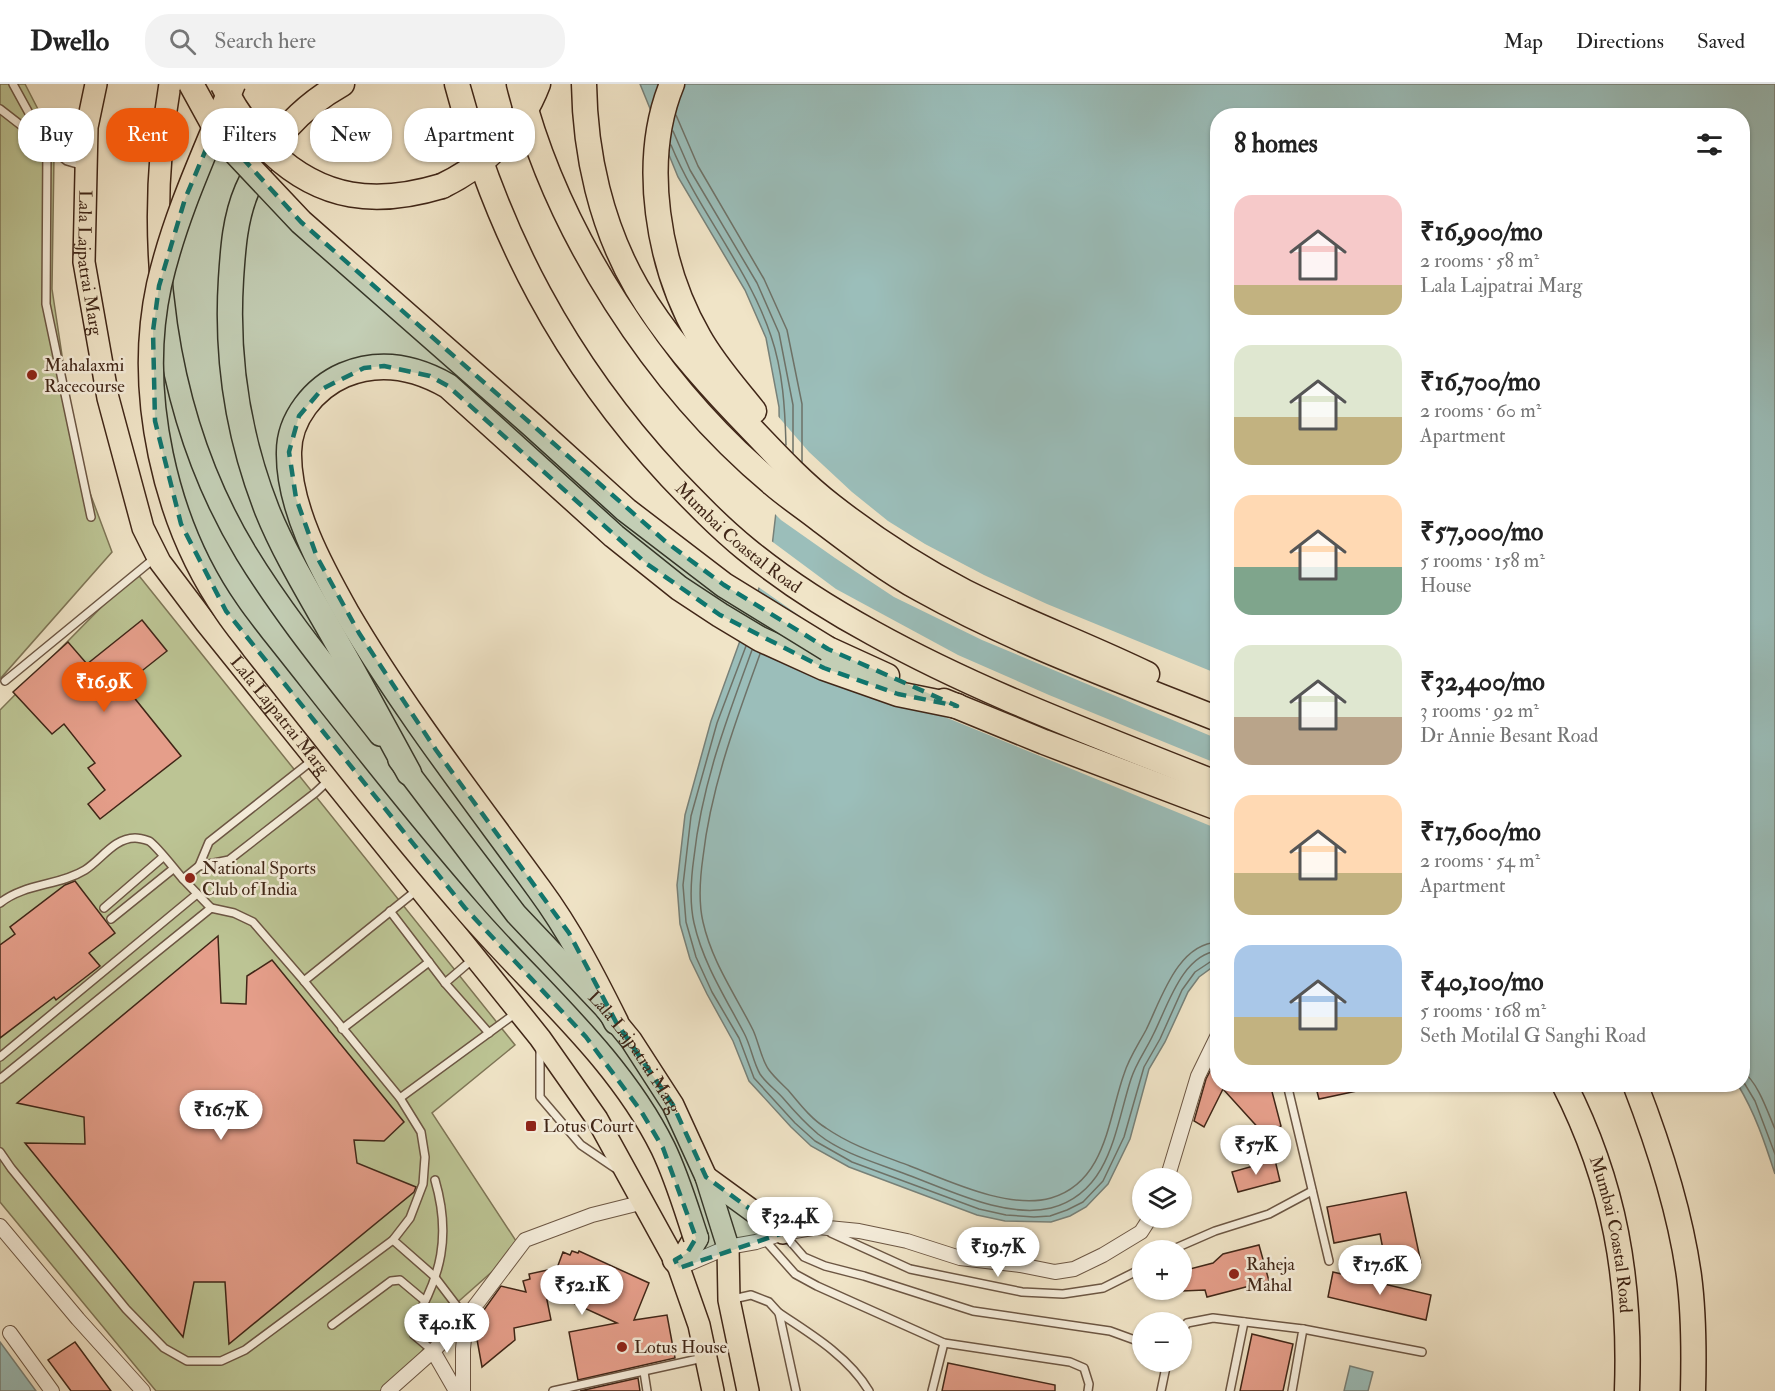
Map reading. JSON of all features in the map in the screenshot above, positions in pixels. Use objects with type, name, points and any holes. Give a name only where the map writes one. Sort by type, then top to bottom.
[{"type":"highway","points":[[191,84],[219,135],[280,201],[626,510],[724,585],[828,649],[1044,742],[1210,805]]},
{"type":"highway","points":[[222,84],[232,105],[246,125],[269,150],[298,174],[316,185],[336,192],[375,197],[423,192],[442,186],[476,167],[503,143],[519,122],[538,84]]},
{"type":"highway","points":[[233,84],[185,199],[171,240],[159,286],[153,331],[152,373],[155,421],[165,474],[181,524],[220,601],[254,648],[465,908],[510,960],[586,1037],[610,1066],[641,1111],[663,1148],[696,1238],[677,1264]]},
{"type":"highway","points":[[342,84],[312,104],[287,126],[276,139],[247,190],[233,242],[231,268],[230,335],[234,386],[247,451],[268,512],[318,610],[409,773]]},
{"type":"highway","name":"Mumbai Coastal Road","points":[[457,84],[466,120],[500,213],[542,301],[601,394],[646,450],[705,512],[746,549],[798,587],[872,633],[988,690],[1210,781]]},
{"type":"highway","points":[[519,84],[525,110],[540,153],[561,204],[589,258],[625,318],[667,374],[721,434],[772,483],[850,543],[921,590],[1011,636],[1210,716]]},
{"type":"highway","points":[[584,84],[591,166],[612,237],[636,288],[667,333],[712,388],[780,458],[829,503],[890,547],[964,592],[1132,667],[1210,707]]},
{"type":"highway","points":[[672,84],[662,118],[656,180],[658,215],[664,247],[677,290],[700,338],[726,376],[829,503]]},
{"type":"highway","points":[[616,1022],[588,966],[568,933],[540,890],[395,691],[317,557],[296,498],[289,452],[291,435],[299,416],[309,401],[342,376],[364,368],[384,366],[408,369],[430,376],[448,386],[614,536],[679,588],[720,615],[760,639],[824,668],[898,694],[957,706]]},
{"type":"highway","name":"Mumbai Coastal Road","points":[[1568,1092],[1598,1163],[1624,1270],[1628,1317],[1627,1391]]},
{"type":"highway","points":[[1638,1092],[1659,1147],[1677,1212],[1689,1276],[1694,1345],[1693,1391]]},
{"type":"main road","name":"Lala Lajpatrai Marg","points":[[96,84],[87,127],[84,262],[108,398],[143,528],[157,556],[206,623],[331,778],[413,893],[469,962],[508,1019],[540,1038],[597,1119],[677,1264],[699,1325],[710,1390]]},
{"type":"main road","name":"Lala Lajpatrai Marg","points":[[170,84],[160,151],[159,260],[164,309],[174,367],[206,473],[220,506],[245,552],[280,605],[516,914],[616,1022],[644,1058],[673,1105],[706,1177],[728,1247],[729,1300],[748,1391]]},
{"type":"main road","points":[[706,1177],[774,1236]]},
{"type":"street","points":[[1170,1168],[1198,1076],[1210,1051]]},
{"type":"street","points":[[388,1391],[466,1318],[525,1240],[592,1215],[644,1202]]},
{"type":"street","points":[[0,1226],[78,1319],[143,1391]]},
{"type":"street","points":[[677,1264],[728,1247],[818,1227],[859,1231],[907,1241],[960,1258],[1020,1265],[1055,1272],[1074,1269],[1103,1255],[1141,1232],[1144,1228]]},
{"type":"street","points":[[463,1391],[466,1318]]},
{"type":"street","points":[[10,1333],[52,1391]]},
{"type":"street","points":[[433,1351],[456,1391]]},
{"type":"lane","points":[[13,84],[26,108]]},
{"type":"lane","points":[[0,109],[18,123]]},
{"type":"lane","points":[[47,162],[46,303],[91,517]]},
{"type":"lane","points":[[71,162],[86,166]]},
{"type":"lane","points":[[5,681],[157,556]]},
{"type":"lane","points":[[199,866],[209,842],[315,758]]},
{"type":"lane","points":[[183,879],[199,866],[229,860],[331,778]]},
{"type":"lane","points":[[0,903],[16,892],[86,869],[112,847],[123,841],[135,838],[149,841],[211,908],[234,913],[253,922],[400,1098],[421,1132],[425,1157],[423,1185],[419,1200],[410,1218],[393,1240],[245,1350],[221,1361],[187,1361],[164,1348],[126,1310],[0,1152]]},
{"type":"lane","points":[[104,908],[163,857]]},
{"type":"lane","points":[[111,919],[173,869]]},
{"type":"lane","points":[[304,981],[413,893]]},
{"type":"lane","points":[[0,1056],[197,894]]},
{"type":"lane","points":[[0,1079],[211,908]]},
{"type":"lane","points":[[390,911],[445,983],[489,1033]]},
{"type":"lane","points":[[342,1029],[429,962]]},
{"type":"lane","points":[[445,983],[469,962]]},
{"type":"lane","points":[[400,1098],[508,1019]]},
{"type":"lane","points":[[540,1038],[540,1097],[580,1144],[630,1177]]},
{"type":"lane","points":[[1289,1092],[1329,1261]]},
{"type":"lane","points":[[433,1351],[414,1335],[412,1324],[424,1301],[441,1257],[444,1230],[442,1205],[435,1180]]},
{"type":"lane","points":[[1192,1241],[1215,1231],[1269,1214],[1312,1191]]},
{"type":"lane","points":[[818,1227],[910,1269],[1022,1292],[1063,1294],[1103,1288],[1132,1274]]},
{"type":"lane","points":[[774,1236],[795,1274],[818,1286],[944,1343],[1070,1362],[1084,1368],[1089,1384],[1088,1391]]},
{"type":"lane","points":[[774,1236],[804,1257],[825,1266],[973,1311],[1110,1331],[1132,1339]]},
{"type":"lane","points":[[393,1240],[434,1276],[466,1318]]},
{"type":"lane","points":[[333,1325],[391,1281],[400,1280],[424,1301]]},
{"type":"lane","points":[[729,1300],[751,1294],[769,1302],[778,1313],[815,1336],[862,1379],[869,1391]]},
{"type":"lane","points":[[778,1313],[796,1391]]},
{"type":"lane","points":[[1192,1322],[1213,1318],[1303,1329],[1422,1352]]},
{"type":"lane","points":[[1230,1391],[1244,1322]]},
{"type":"lane","points":[[1292,1391],[1303,1329]]},
{"type":"lane","points":[[932,1391],[944,1343]]},
{"type":"lane","points":[[553,1391],[706,1357]]},
{"type":"lane","points":[[644,1372],[646,1391]]},
{"type":"lane","points":[[1161,1391],[1165,1372]]},
{"type":"highlighted area","points":[[215,128],[301,222],[666,542],[724,585],[828,649],[957,706],[898,694],[824,668],[720,615],[647,564],[448,386],[430,376],[384,366],[364,368],[322,389],[299,416],[289,452],[296,498],[317,557],[359,633],[436,750],[569,933],[616,1022],[673,1105],[706,1177],[783,1233],[679,1268],[675,1260],[687,1253],[696,1238],[663,1148],[641,1111],[586,1037],[465,908],[226,611],[181,524],[155,421],[153,331],[159,286],[185,199]]},
{"type":"green space","name":"Mahalaxmi Racecourse","points":[[0,84],[25,84],[37,108],[18,108],[18,162],[54,162],[52,289],[78,461],[112,552],[0,679]]},
{"type":"green space","name":"National Sports Club of India","points":[[136,572],[515,1045],[432,1113],[520,1247],[459,1301],[402,1378],[386,1391],[156,1391],[0,1202],[0,710]]},
{"type":"water","points":[[640,84],[1775,84],[1775,1174],[1755,1117],[1742,1092],[1750,1092],[1750,108],[1210,108],[1210,969],[1199,977],[1188,992],[1165,1042],[1149,1069],[1130,1139],[1108,1184],[1086,1207],[1070,1216],[1051,1222],[1005,1221],[977,1215],[849,1167],[811,1146],[749,1081],[733,1041],[690,959],[680,924],[677,885],[685,815],[711,721],[771,555],[780,478],[779,407],[766,338],[745,290],[678,177]]},
{"type":"water","points":[[0,1342],[36,1391],[0,1391]]},
{"type":"water","points":[[1350,1366],[1373,1372],[1368,1391],[1344,1391]]},
{"type":"pier","points":[[776,414],[809,452],[852,492],[888,521],[925,544],[1047,604],[1210,671],[1210,736],[982,640],[894,597],[835,558],[773,512],[777,478]]},
{"type":"pier","points":[[770,540],[836,589],[958,655],[1210,761],[1210,826],[945,717],[869,696],[739,639],[755,591],[824,633],[757,586],[768,554]]},
{"type":"building","points":[[142,620],[167,651],[124,685],[181,756],[100,819],[88,804],[105,790],[88,768],[95,763],[64,724],[52,734],[13,692],[68,642],[87,664]]},
{"type":"building","points":[[75,881],[115,933],[89,953],[100,966],[56,1000],[54,997],[0,1038],[0,945],[15,934],[10,927],[65,885]]},
{"type":"building","points":[[218,936],[221,1003],[246,1004],[247,976],[272,960],[404,1122],[384,1141],[354,1140],[357,1163],[416,1187],[414,1192],[229,1344],[225,1282],[194,1282],[183,1337],[25,1143],[85,1144],[84,1117],[17,1103]]},
{"type":"building","points":[[1210,1071],[1210,1092],[1222,1092],[1204,1127],[1194,1121]]},
{"type":"building","points":[[1226,1092],[1272,1092],[1281,1126],[1263,1133]]},
{"type":"building","points":[[1317,1092],[1352,1092],[1319,1099]]},
{"type":"building","points":[[1275,1160],[1280,1181],[1238,1192],[1232,1172]]},
{"type":"building","points":[[1406,1192],[1421,1263],[1387,1270],[1380,1234],[1334,1243],[1327,1207]]},
{"type":"building","name":"Raheja Mahal","points":[[1259,1245],[1269,1281],[1207,1297],[1205,1290],[1192,1291],[1192,1268],[1213,1263],[1223,1254]]},
{"type":"building","points":[[572,1251],[578,1253],[579,1251],[649,1283],[634,1320],[667,1315],[675,1358],[578,1380],[569,1332],[617,1323],[545,1290],[551,1320],[514,1328],[515,1340],[482,1367],[476,1334],[481,1314],[501,1286],[526,1292],[523,1281],[530,1279],[529,1274],[557,1268],[563,1252],[570,1255]]},
{"type":"building","points":[[1333,1272],[1431,1295],[1426,1320],[1328,1297]]},
{"type":"building","points":[[1252,1334],[1293,1344],[1283,1391],[1240,1391]]},
{"type":"building","points":[[75,1342],[111,1391],[71,1391],[48,1360]]},
{"type":"building","points":[[948,1363],[1055,1385],[1055,1391],[942,1391]]},
{"type":"building","points":[[638,1378],[640,1391],[580,1391]]},
{"type":"place","name":"Mahalaxmi Racecourse","points":[[32,375]]},
{"type":"place","name":"National Sports Club of India","points":[[190,878]]},
{"type":"place","name":"Lotus Court","points":[[531,1126]]},
{"type":"place","name":"Raheja Mahal","points":[[1234,1274]]},
{"type":"place","name":"Lotus House","points":[[622,1347]]}]
